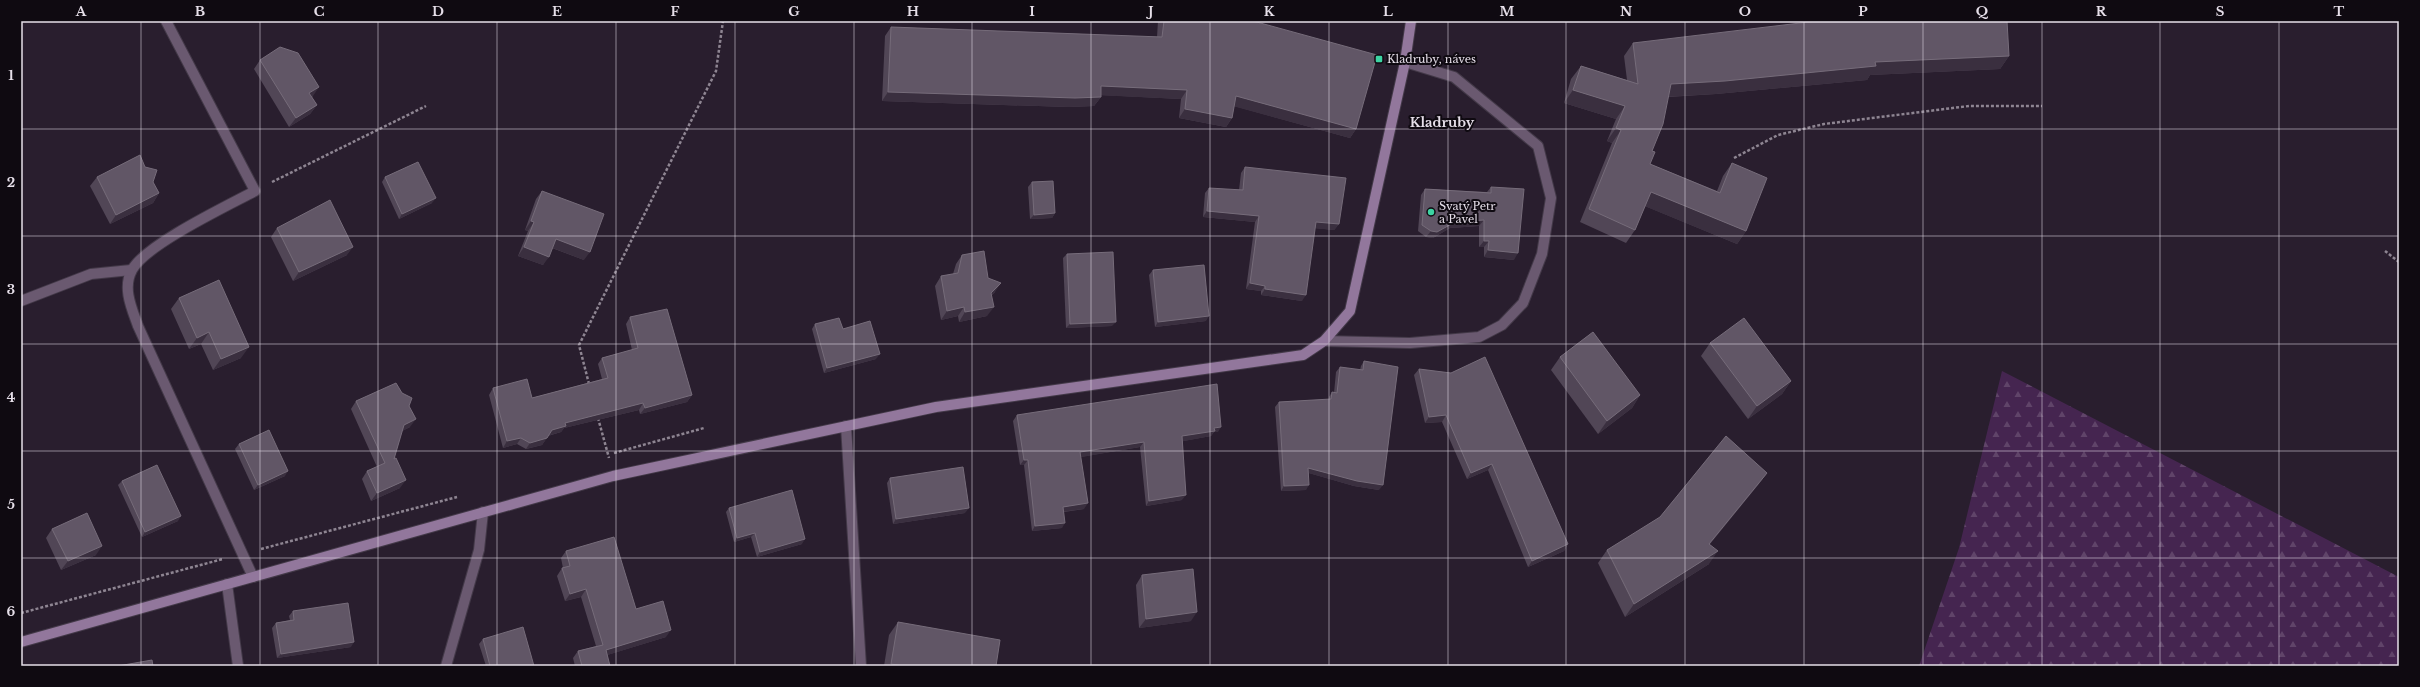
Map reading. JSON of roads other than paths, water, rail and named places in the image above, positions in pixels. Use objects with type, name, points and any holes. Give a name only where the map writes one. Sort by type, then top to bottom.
[{"type":"street","points":[[166,21],[255,191],[150,250],[131,270],[127,295],[138,326],[253,577]]},
{"type":"street","points":[[21,642],[613,476],[936,407],[1303,355],[1324,341],[1350,311],[1405,62],[1411,21]]},
{"type":"street","points":[[1324,341],[1410,343],[1479,337],[1502,325],[1523,303],[1542,254],[1551,198],[1538,146],[1454,77],[1405,62]]},
{"type":"street","points":[[21,301],[91,274],[131,270]]},
{"type":"street","points":[[846,426],[861,666]]},
{"type":"street","points":[[446,666],[446,659],[479,550],[483,512]]},
{"type":"street","points":[[227,584],[238,666]]},
{"type":"place","name":"Kladruby, náves","points":[[1379,59]]},
{"type":"place","name":"Svatý Petr a Pavel","points":[[1431,212]]},
{"type":"district","name":"Kladruby","points":[[1442,122]]}]
